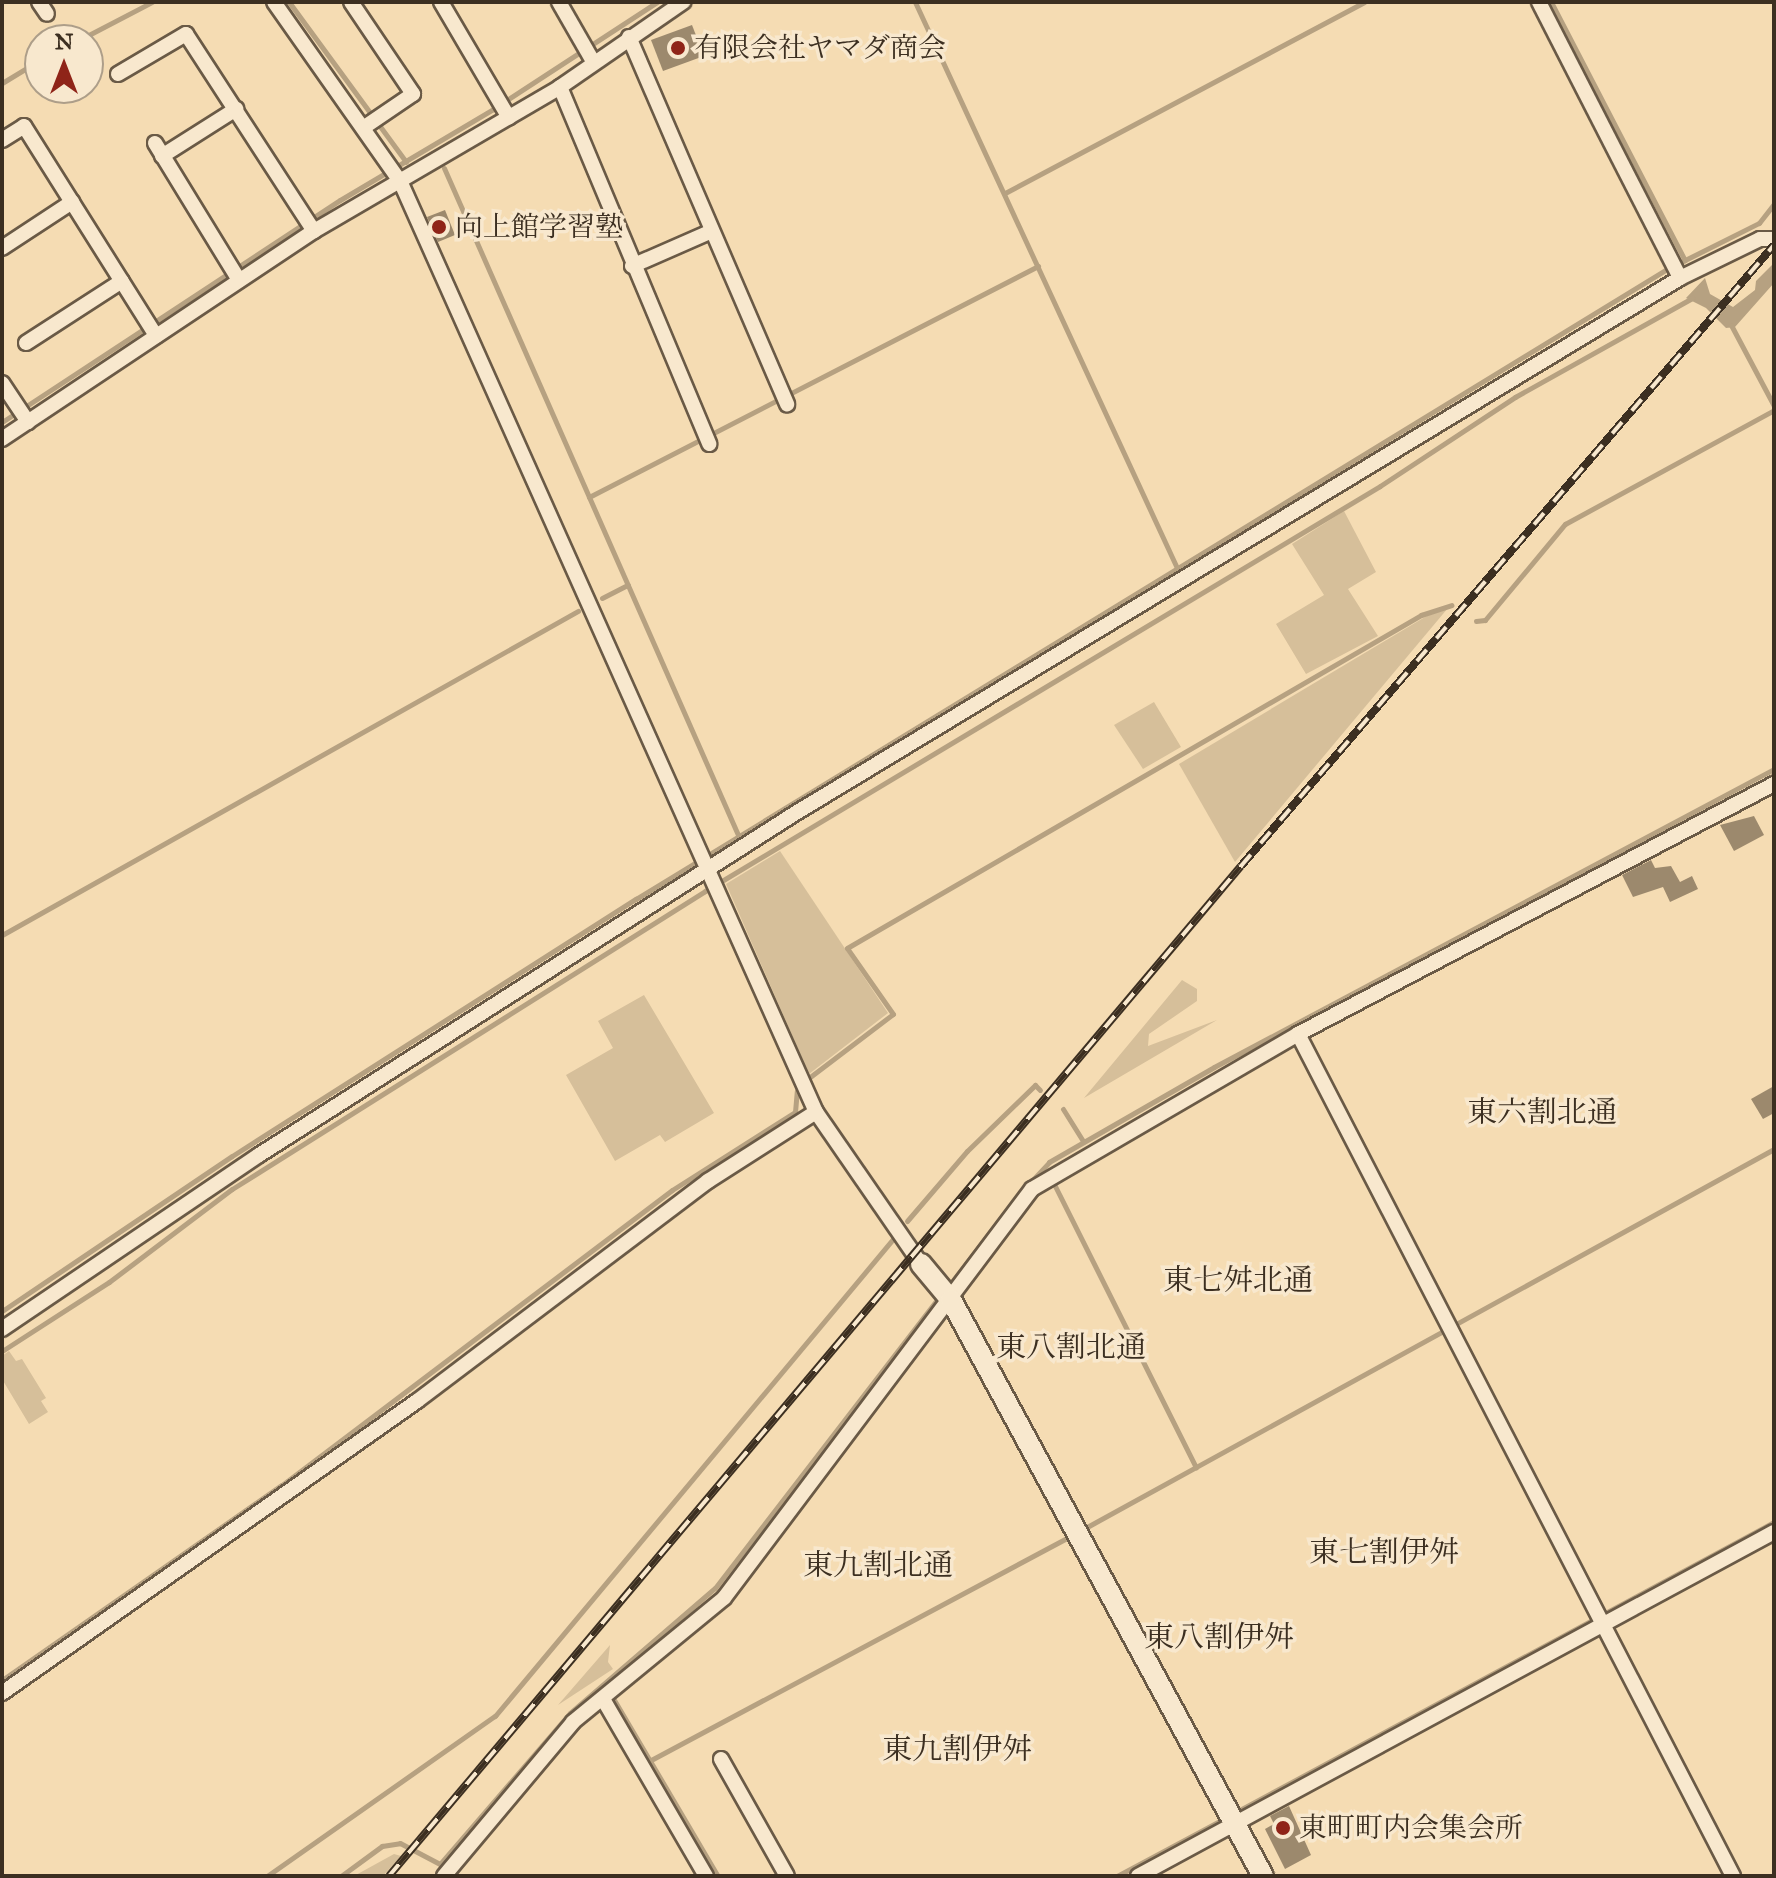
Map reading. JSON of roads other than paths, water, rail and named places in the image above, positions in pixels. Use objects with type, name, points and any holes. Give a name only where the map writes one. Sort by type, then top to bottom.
[{"type":"street","points":[[274,2],[371,122],[816,1112],[918,1260],[946,1294],[1263,1876]]},
{"type":"street","points":[[351,2],[413,94],[371,122]]},
{"type":"street","points":[[441,2],[503,108]]},
{"type":"street","points":[[559,2],[592,59]]},
{"type":"street","points":[[2,439],[22,414],[310,225],[503,108],[560,87],[592,59],[629,37],[660,9],[683,2]]},
{"type":"street","points":[[1539,2],[1676,270]]},
{"type":"street","points":[[118,74],[186,34],[310,225]]},
{"type":"street","points":[[629,37],[784,399]]},
{"type":"street","points":[[560,87],[706,439]]},
{"type":"street","points":[[235,274],[159,150],[236,109]]},
{"type":"street","points":[[2,140],[24,126],[151,328]]},
{"type":"street","points":[[2,248],[72,202]]},
{"type":"street","points":[[632,266],[712,231]]},
{"type":"street","points":[[2,1329],[259,1155],[709,870],[1676,270],[1760,239],[1774,239]]},
{"type":"street","points":[[26,343],[122,281]]},
{"type":"street","points":[[2,383],[22,414]]},
{"type":"street","points":[[444,1876],[573,1722],[724,1598],[946,1294],[1032,1189],[1298,1034],[1774,784]]},
{"type":"street","points":[[1298,1034],[1733,1876]]},
{"type":"street","points":[[2,1693],[417,1401],[708,1181],[816,1112]]},
{"type":"street","points":[[1138,1876],[1232,1818],[1602,1619],[1774,1532]]},
{"type":"street","points":[[609,1695],[706,1876]]},
{"type":"street","points":[[721,1759],[787,1876]]},
{"type":"waterway","points":[[104,27],[152,2]]},
{"type":"waterway","points":[[289,2],[406,162]]},
{"type":"waterway","points":[[2,422],[340,200],[493,109],[657,2]]},
{"type":"waterway","points":[[915,2],[1177,568]]},
{"type":"waterway","points":[[1005,193],[1364,2]]},
{"type":"waterway","points":[[1551,2],[1685,260]]},
{"type":"waterway","points":[[2,83],[24,70]]},
{"type":"waterway","points":[[444,168],[738,835]]},
{"type":"waterway","points":[[2,1311],[232,1156],[636,899],[1667,269],[1759,223],[1774,204]]},
{"type":"waterway","points":[[589,497],[1038,266]]},
{"type":"waterway","points":[[2,1351],[109,1282],[232,1189],[705,891],[1380,486],[1515,397],[1692,298]]},
{"type":"waterway","points":[[1731,325],[1774,406]]},
{"type":"waterway","points":[[1476,621],[1485,620],[1565,524],[1774,410]]},
{"type":"waterway","points":[[602,598],[628,585]]},
{"type":"waterway","points":[[810,1077],[893,1014],[847,948],[1421,615],[1451,605]]},
{"type":"waterway","points":[[2,935],[578,611]]},
{"type":"waterway","points":[[1026,1187],[1049,1162],[1214,1067],[1774,769]]},
{"type":"waterway","points":[[907,1221],[967,1151],[1035,1085],[1040,1090]]},
{"type":"waterway","points":[[2,1680],[282,1485],[672,1190],[795,1112],[797,1091]]},
{"type":"waterway","points":[[1063,1109],[1083,1141]]},
{"type":"waterway","points":[[1087,1527],[1774,1149]]},
{"type":"waterway","points":[[1054,1184],[1196,1467]]},
{"type":"waterway","points":[[947,1288],[1007,1210]]},
{"type":"waterway","points":[[267,1876],[495,1716],[893,1239]]},
{"type":"waterway","points":[[341,1876],[382,1846],[400,1843],[440,1864],[570,1713],[715,1588],[941,1295]]},
{"type":"waterway","points":[[1236,1812],[1774,1522]]},
{"type":"waterway","points":[[651,1760],[1068,1537]]},
{"type":"waterway","points":[[610,1693],[718,1876]]},
{"type":"waterway","points":[[1117,1876],[1227,1817]]},
{"type":"railway","points":[[389,1876],[1241,866],[1774,245]]},
{"type":"place","name":"有限会社ヤマダ商会","points":[[678,48]]},
{"type":"place","name":"向上館学習塾","points":[[439,227]]},
{"type":"place","name":"東町町内会集会所","points":[[1283,1828]]},
{"type":"district","name":"東六割北通","points":[[1542,1112]]},
{"type":"district","name":"東七舛北通","points":[[1238,1280]]},
{"type":"district","name":"東八割北通","points":[[1071,1347]]},
{"type":"district","name":"東七割伊舛","points":[[1384,1552]]},
{"type":"district","name":"東九割北通","points":[[878,1565]]},
{"type":"district","name":"東八割伊舛","points":[[1219,1637]]},
{"type":"district","name":"東九割伊舛","points":[[957,1749]]}]
